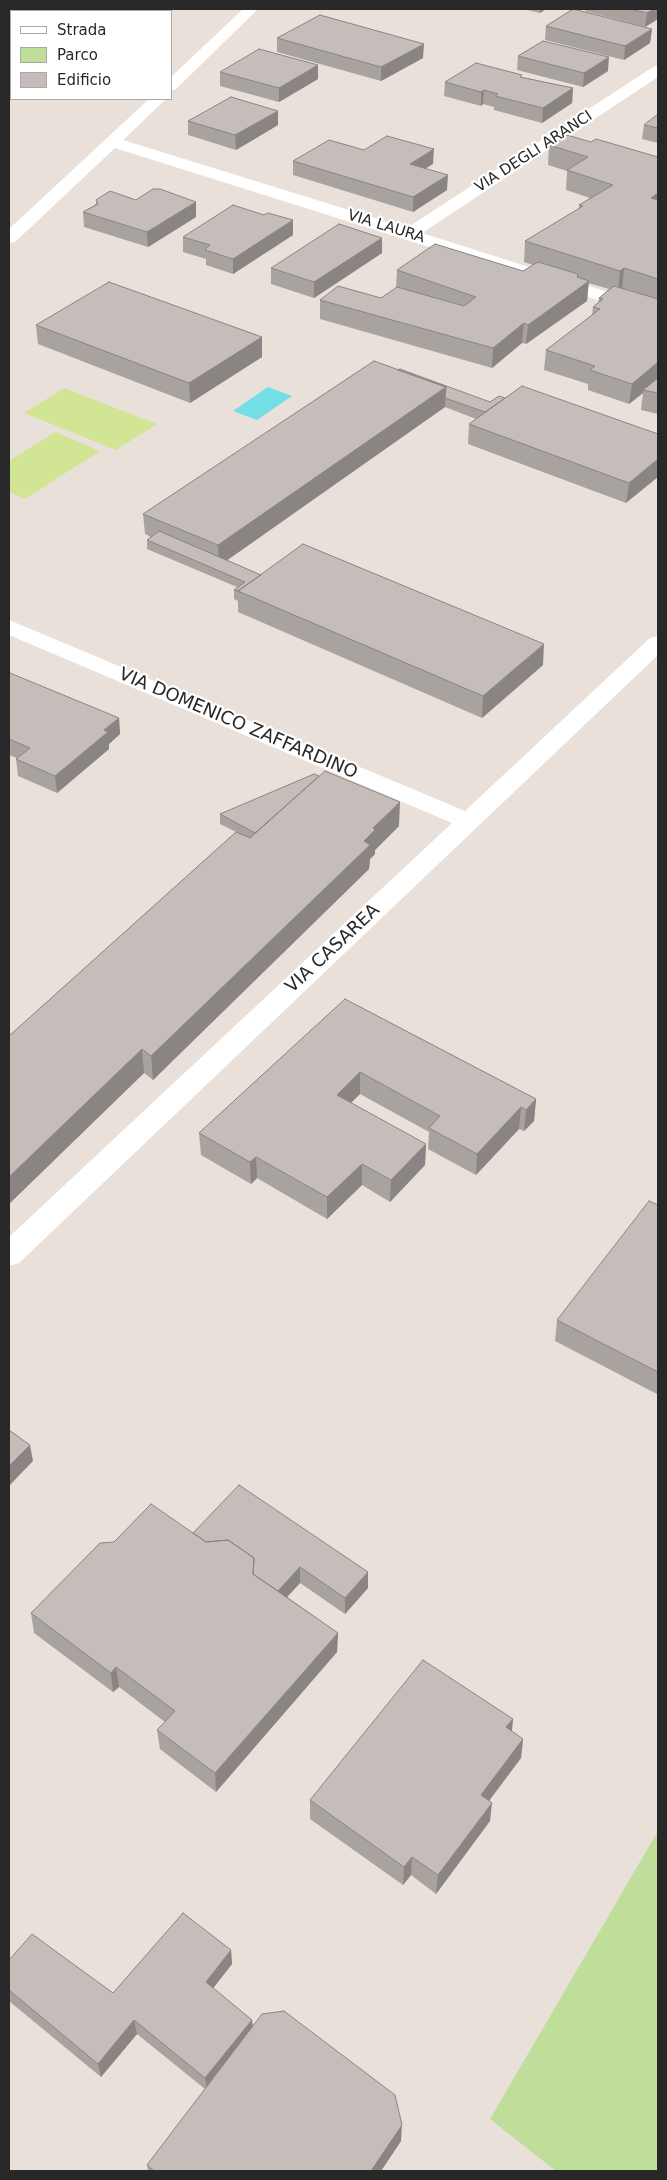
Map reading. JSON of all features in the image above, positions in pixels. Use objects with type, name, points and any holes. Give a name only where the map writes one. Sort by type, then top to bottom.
[{"type":"street","points":[[172,85],[251,9]]},
{"type":"street","name":"VIA DEGLI ARANCI","points":[[410,234],[658,70]]},
{"type":"street","points":[[9,238],[157,100]]},
{"type":"street","name":"VIA LAURA","points":[[112,142],[410,234],[658,314]]},
{"type":"street","name":"VIA DOMENICO ZAFFARDINO","points":[[9,627],[468,821]]},
{"type":"street","name":"VIA CASAREA","points":[[9,1255],[658,644]]},
{"type":"green space","points":[[64,388],[157,424],[116,450],[24,413]]},
{"type":"green space","points":[[55,432],[100,451],[25,499],[9,492],[9,461]]},
{"type":"green space","points":[[658,1831],[658,2171],[556,2171],[490,2119]]},
{"type":"water","points":[[268,387],[292,396],[257,420],[233,411]]},
{"type":"building","points":[[573,9],[652,29],[625,46],[546,26]]},
{"type":"building","points":[[629,9],[654,9],[647,13]]},
{"type":"building","points":[[320,15],[424,44],[381,67],[277,38]]},
{"type":"building","points":[[543,41],[609,57],[584,73],[518,56]]},
{"type":"building","points":[[259,49],[318,65],[279,88],[220,72]]},
{"type":"building","points":[[476,63],[522,75],[520,77],[573,88],[543,108],[495,96],[498,94],[484,90],[481,92],[445,82]]},
{"type":"building","points":[[231,97],[278,111],[235,135],[188,121]]},
{"type":"building","points":[[658,114],[658,128],[644,125]]},
{"type":"building","points":[[567,135],[591,142],[596,139],[658,157],[658,193],[651,198],[658,200],[658,279],[624,268],[620,271],[525,241],[583,206],[579,205],[613,185],[567,170],[588,157],[549,145]]},
{"type":"building","points":[[387,136],[434,149],[410,164],[448,175],[413,197],[293,161],[329,140],[364,150]]},
{"type":"building","points":[[153,189],[160,189],[196,202],[147,232],[83,212],[98,204],[96,200],[110,191],[136,200]]},
{"type":"building","points":[[233,205],[264,215],[268,213],[293,220],[233,259],[205,250],[210,245],[183,237]]},
{"type":"building","points":[[339,224],[382,238],[314,282],[271,268]]},
{"type":"building","points":[[435,244],[523,271],[538,262],[578,274],[577,277],[589,281],[528,325],[524,323],[493,348],[320,300],[338,286],[381,298],[397,287],[464,306],[476,297],[397,270]]},
{"type":"building","points":[[109,282],[262,337],[189,383],[36,325]]},
{"type":"building","points":[[614,286],[658,299],[658,362],[632,384],[590,370],[595,366],[546,350],[600,309],[593,307],[603,299],[599,298]]},
{"type":"building","points":[[374,361],[446,387],[218,545],[143,514]]},
{"type":"building","points":[[400,369],[490,402],[499,396],[505,398],[485,412],[445,398],[446,387],[398,370]]},
{"type":"building","points":[[658,378],[658,393],[643,390]]},
{"type":"building","points":[[522,386],[658,434],[658,459],[629,483],[469,424]]},
{"type":"building","points":[[159,531],[261,575],[238,591],[234,590],[245,582],[147,540]]},
{"type":"building","points":[[303,544],[544,644],[483,696],[238,591]]},
{"type":"building","points":[[10,673],[119,718],[104,730],[108,732],[55,776],[16,759],[30,748],[9,739]]},
{"type":"building","points":[[325,771],[400,802],[373,828],[375,830],[364,841],[370,845],[151,1056],[142,1049],[9,1177],[9,1036],[236,832],[250,838]]},
{"type":"building","points":[[314,774],[319,776],[255,833],[220,814]]},
{"type":"building","points":[[345,999],[536,1099],[526,1110],[521,1107],[477,1154],[429,1128],[440,1116],[360,1072],[337,1095],[426,1144],[391,1180],[362,1164],[327,1197],[256,1157],[250,1162],[199,1133]]},
{"type":"building","points":[[649,1201],[658,1205],[658,1372],[557,1320]]},
{"type":"building","points":[[9,1430],[30,1445],[9,1466]]},
{"type":"building","points":[[239,1485],[368,1572],[345,1598],[300,1567],[278,1591],[253,1574],[254,1558],[228,1540],[206,1542],[193,1533]]},
{"type":"building","points":[[151,1504],[206,1542],[228,1540],[254,1558],[253,1574],[338,1633],[215,1773],[157,1730],[175,1711],[116,1667],[111,1673],[31,1613],[100,1543],[114,1542]]},
{"type":"building","points":[[423,1660],[513,1719],[506,1727],[523,1739],[481,1795],[492,1803],[438,1875],[412,1857],[404,1867],[310,1800]]},
{"type":"building","points":[[183,1913],[231,1950],[206,1982],[252,2020],[205,2078],[134,2020],[98,2064],[9,1990],[9,1960],[32,1934],[113,1993]]},
{"type":"building","points":[[284,2011],[395,2095],[402,2125],[371,2171],[154,2171],[147,2165],[262,2014]]}]
